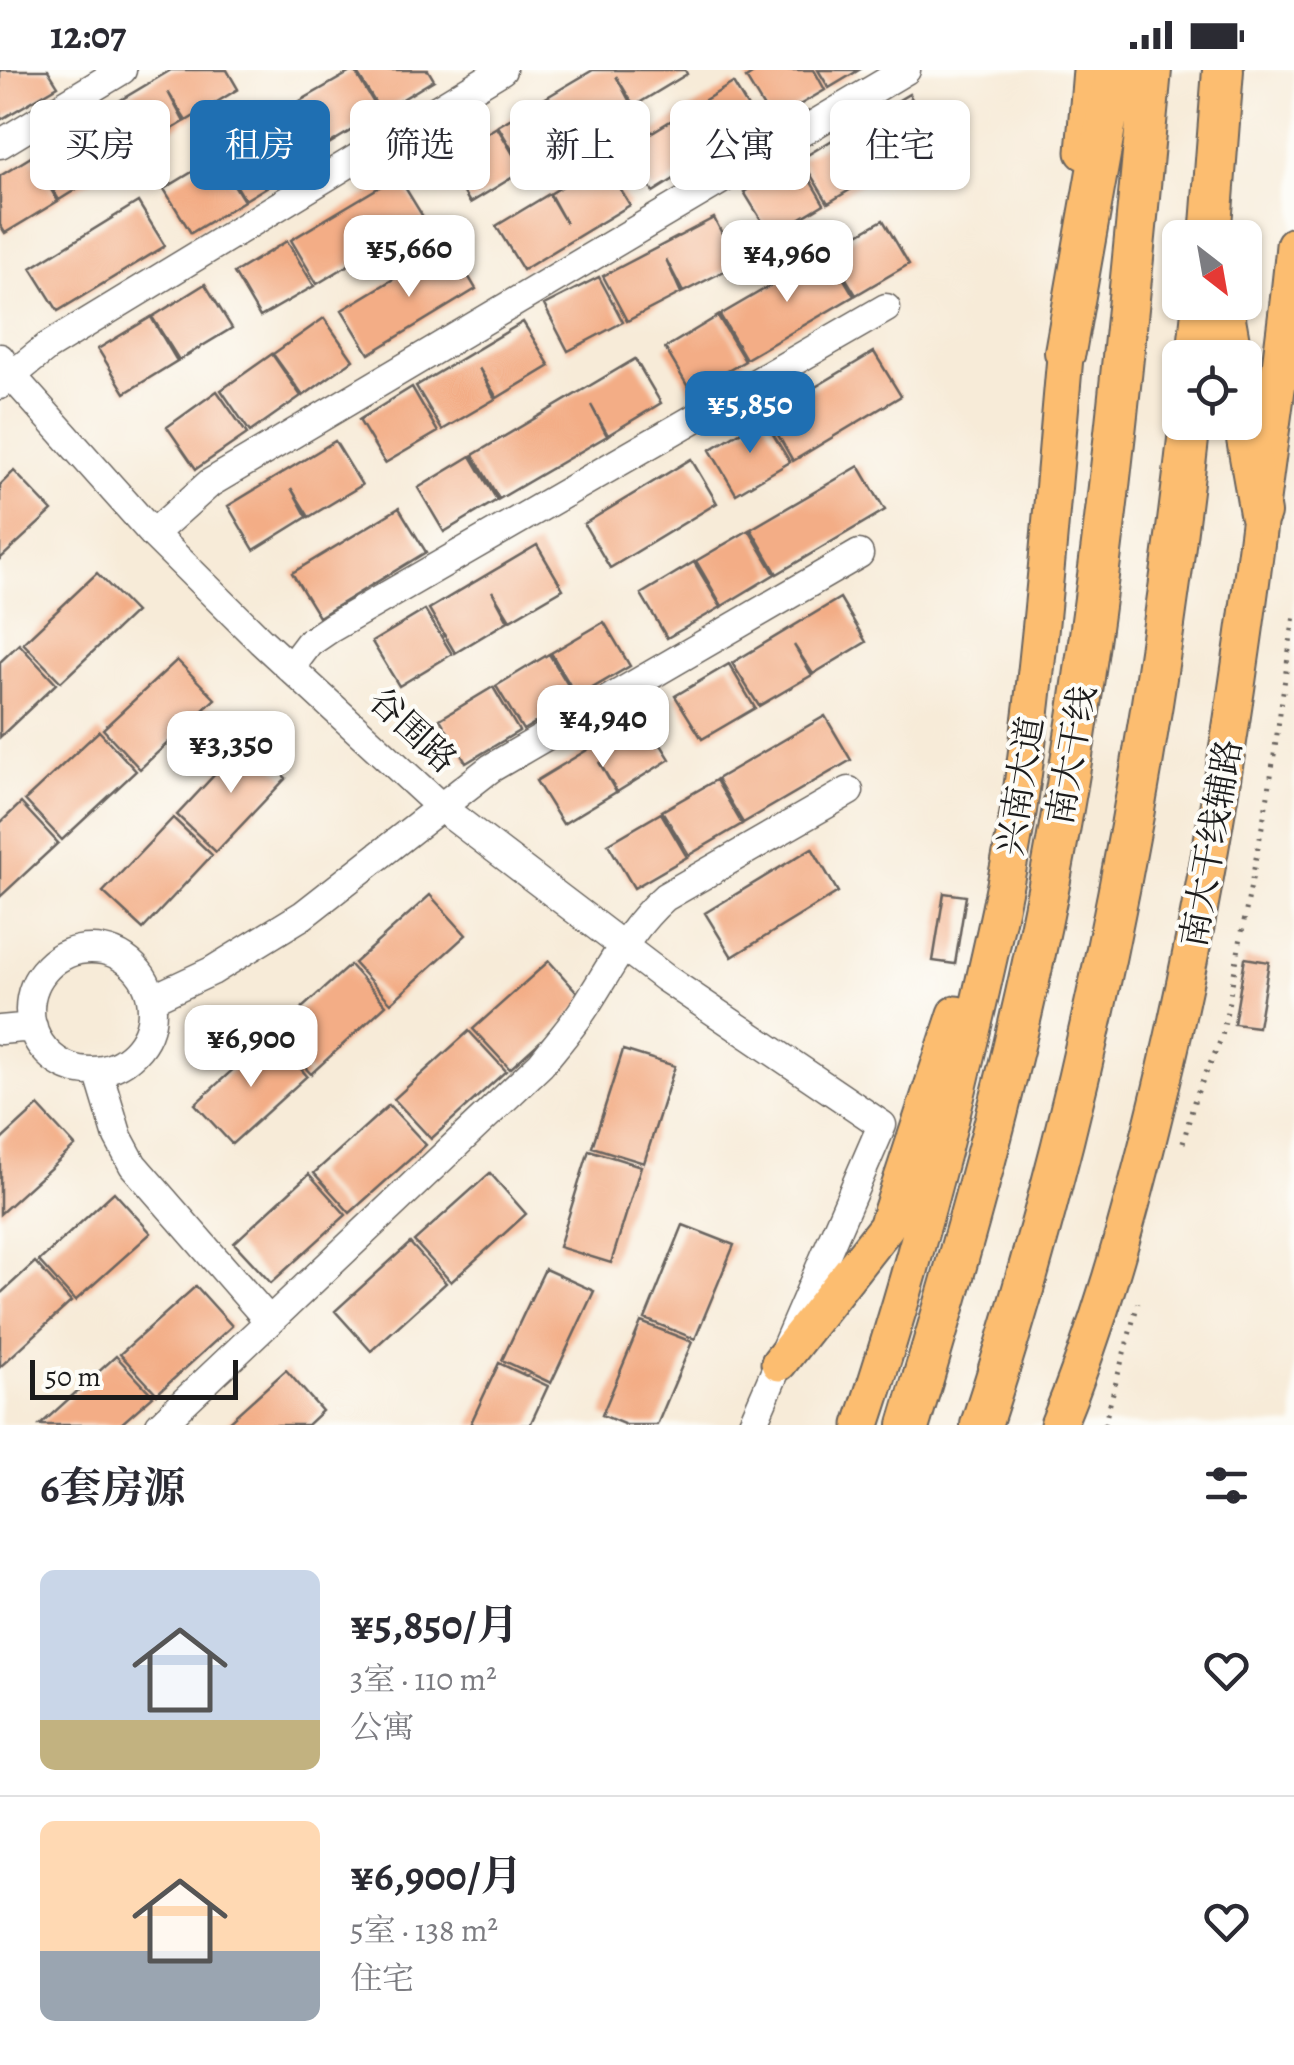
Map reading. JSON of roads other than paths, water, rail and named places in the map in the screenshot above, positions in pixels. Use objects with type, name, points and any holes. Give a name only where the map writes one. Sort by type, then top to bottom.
[{"type":"highway","points":[[1065,352],[1115,70]]},
{"type":"highway","name":"南大干线","points":[[909,1425],[1001,1108],[1048,888],[1084,673],[1108,488],[1152,70]]},
{"type":"highway","points":[[1211,220],[1223,70]]},
{"type":"highway","name":"南大干线","points":[[981,1425],[1019,1308],[1072,1112],[1118,898],[1158,674],[1188,440]]},
{"type":"highway","points":[[1247,440],[1260,513]]},
{"type":"main road","name":"兴南大道","points":[[862,1425],[902,1307],[957,1099],[999,916],[1018,811],[1035,687],[1092,70]]},
{"type":"main road","name":"南大干线辅路","points":[[1058,1425],[1082,1366],[1125,1232],[1193,949],[1226,768],[1284,358],[1294,245]]},
{"type":"main road","points":[[778,1363],[886,1227],[960,1000],[1035,687]]},
{"type":"street","points":[[0,144],[122,70]]},
{"type":"street","points":[[4,373],[502,70]]},
{"type":"street","points":[[154,534],[210,483],[906,70]]},
{"type":"street","points":[[290,668],[310,643],[331,628],[886,308]]},
{"type":"street","name":"谷围路","points":[[4,373],[154,534],[290,668],[443,808],[621,945],[882,1125],[778,1363]]},
{"type":"street","points":[[152,1000],[212,971],[302,915],[491,768],[858,554]]},
{"type":"street","points":[[160,1425],[541,1064],[585,1008],[621,945],[645,915],[665,897],[849,791]]},
{"type":"street","points":[[94,948],[114,953],[132,964],[145,980],[152,1000],[152,1020],[144,1040],[131,1056],[98,1072],[72,1068],[54,1058],[41,1045],[33,1027],[30,1008],[43,972],[75,951],[94,948]]},
{"type":"street","points":[[0,1030],[33,1027]]},
{"type":"street","points":[[98,1072],[118,1137],[133,1165],[269,1322]]},
{"type":"street","points":[[752,1425],[778,1363]]}]
